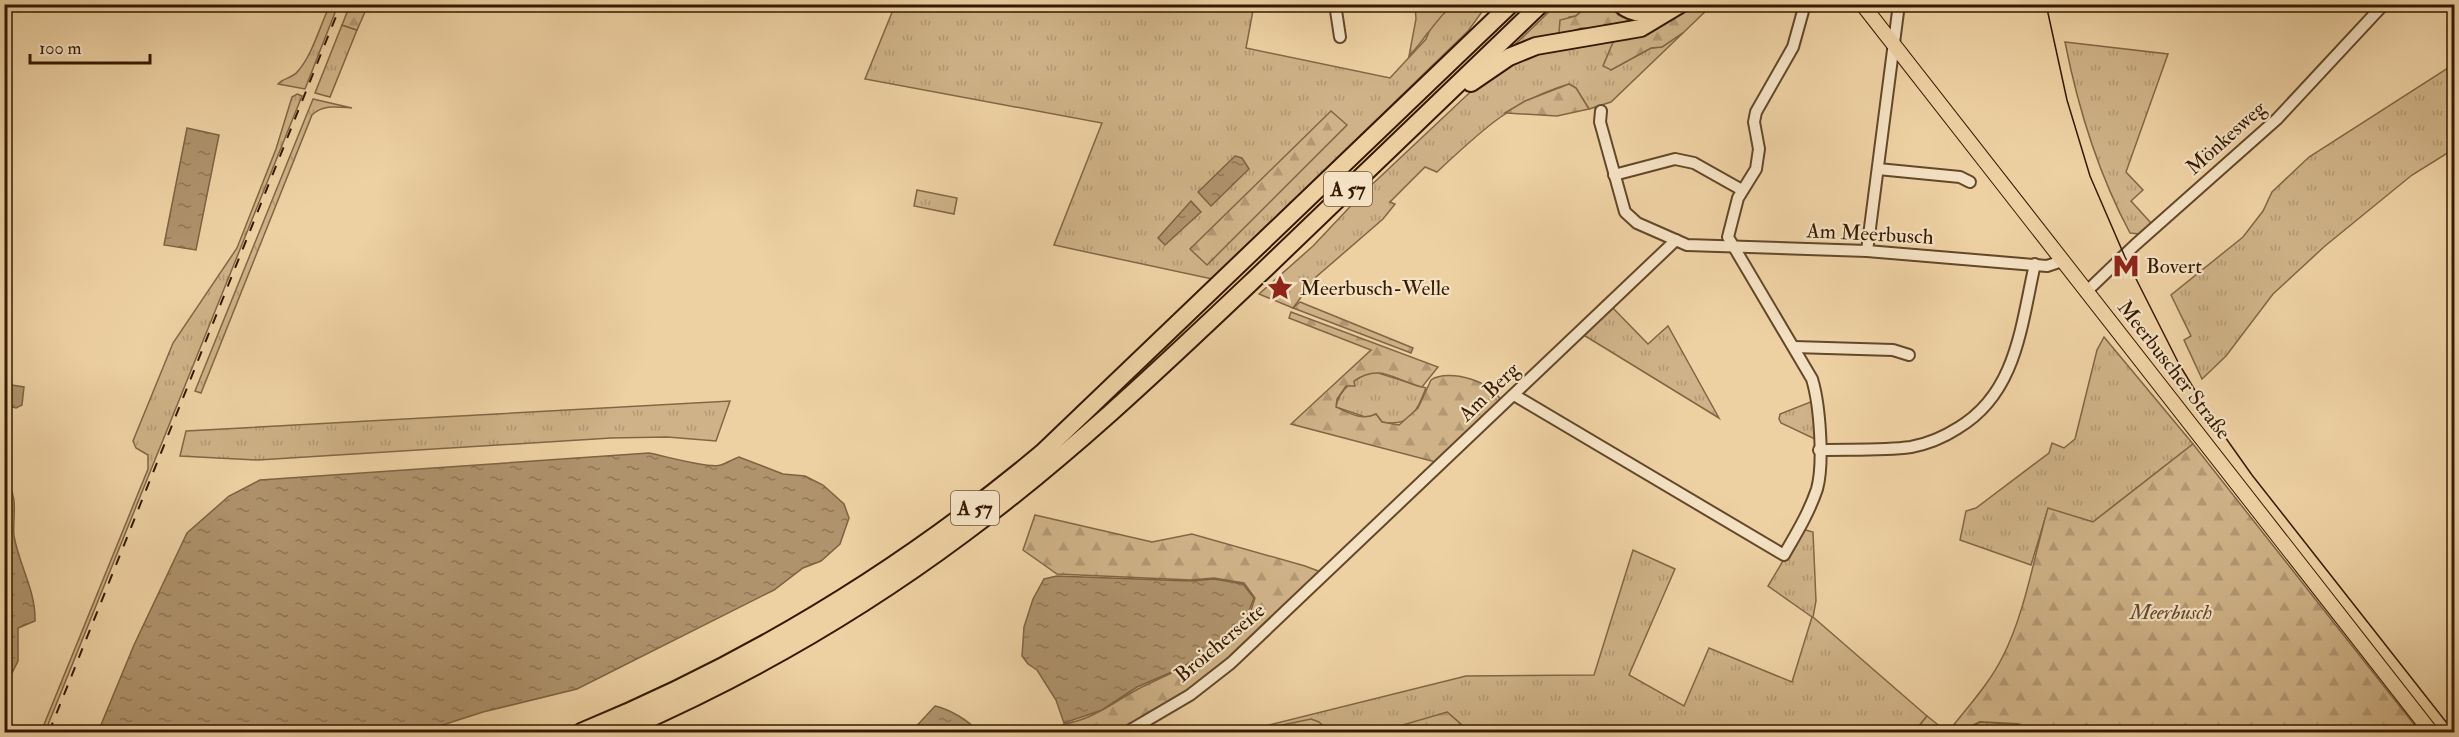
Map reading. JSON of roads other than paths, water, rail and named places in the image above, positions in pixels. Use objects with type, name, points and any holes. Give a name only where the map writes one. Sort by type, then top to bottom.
[{"type":"highway","points":[[1426,85],[1435,67],[1483,20],[1494,4]]},
{"type":"highway","name":"A 57","points":[[581,732],[709,675],[786,633],[864,586],[955,523],[1042,453],[1510,4]]},
{"type":"highway","name":"A 57","points":[[619,732],[713,688],[791,646],[871,598],[963,534],[1053,463],[1161,368],[1541,4]]},
{"type":"highway","points":[[1620,4],[1637,13],[1648,14],[1673,4]]},
{"type":"highway","points":[[1420,120],[1447,105],[1480,76],[1509,57],[1536,46],[1561,40],[1641,28],[1681,4]]},
{"type":"main road","name":"Meerbuscher Straße","points":[[1862,4],[2431,732]]},
{"type":"street","points":[[1514,395],[1784,555],[1807,514],[1817,487],[1819,400],[1812,379],[1794,346],[1728,237],[1742,190],[1756,170],[1758,158],[1754,122],[1756,112],[1793,47],[1805,4]]},
{"type":"street","points":[[1867,251],[1899,4]]},
{"type":"street","name":"Mönkesweg","points":[[2086,292],[2277,119],[2384,4]]},
{"type":"street","points":[[1333,5],[1340,37]]},
{"type":"street","name":"Am Meerbusch","points":[[1601,111],[1600,122],[1622,207],[1629,217],[1687,245],[1867,251],[2052,265],[2062,261]]},
{"type":"street","points":[[1614,175],[1675,159],[1694,163],[1742,190]]},
{"type":"street","points":[[1878,169],[1960,177],[1970,182]]},
{"type":"street","name":"Am Berg","points":[[1330,572],[1676,240]]},
{"type":"street","points":[[1819,450],[1913,447],[1943,437],[1969,422],[1990,401],[2007,376],[2017,349],[2035,264]]},
{"type":"street","points":[[1794,346],[1893,350],[1909,356]]},
{"type":"street","name":"Broicherseite","points":[[1126,732],[1203,686],[1330,572]]},
{"type":"water","points":[[187,128],[219,135],[196,250],[164,245]]},
{"type":"water","points":[[1235,156],[1242,158],[1249,169],[1211,206],[1198,192]]},
{"type":"water","points":[[1191,201],[1201,212],[1165,245],[1158,238]]},
{"type":"water","points":[[5,384],[24,387],[22,405],[16,408],[5,405]]},
{"type":"water","points":[[649,453],[715,466],[739,457],[783,474],[805,476],[823,485],[844,504],[849,518],[840,544],[821,561],[803,568],[774,590],[577,689],[483,712],[421,732],[98,732],[134,645],[187,533],[229,496],[260,480]]},
{"type":"water","points":[[5,483],[10,487],[14,500],[14,536],[33,599],[35,621],[18,628],[18,661],[5,687]]},
{"type":"water","points":[[1057,576],[1191,581],[1214,579],[1243,584],[1254,598],[1244,624],[1218,645],[1181,668],[1137,687],[1102,710],[1064,723],[1056,700],[1037,670],[1022,656],[1024,627],[1033,599],[1044,579]]},
{"type":"water","points":[[935,706],[959,716],[978,732],[911,732]]},
{"type":"waterway","points":[[1960,732],[1980,722],[2018,724],[2025,732]]},
{"type":"tram line","points":[[2046,4],[2067,100],[2090,176],[2125,257],[2179,364],[2213,420],[2252,475],[2454,732]]},
{"type":"railway","points":[[49,732],[341,4]]},
{"type":"place","name":"Bovert","points":[[2126,266]]},
{"type":"place","name":"Meerbusch-Welle","points":[[1280,288]]},
{"type":"park label","name":"Meerbusch","points":[[2171,612]]}]
